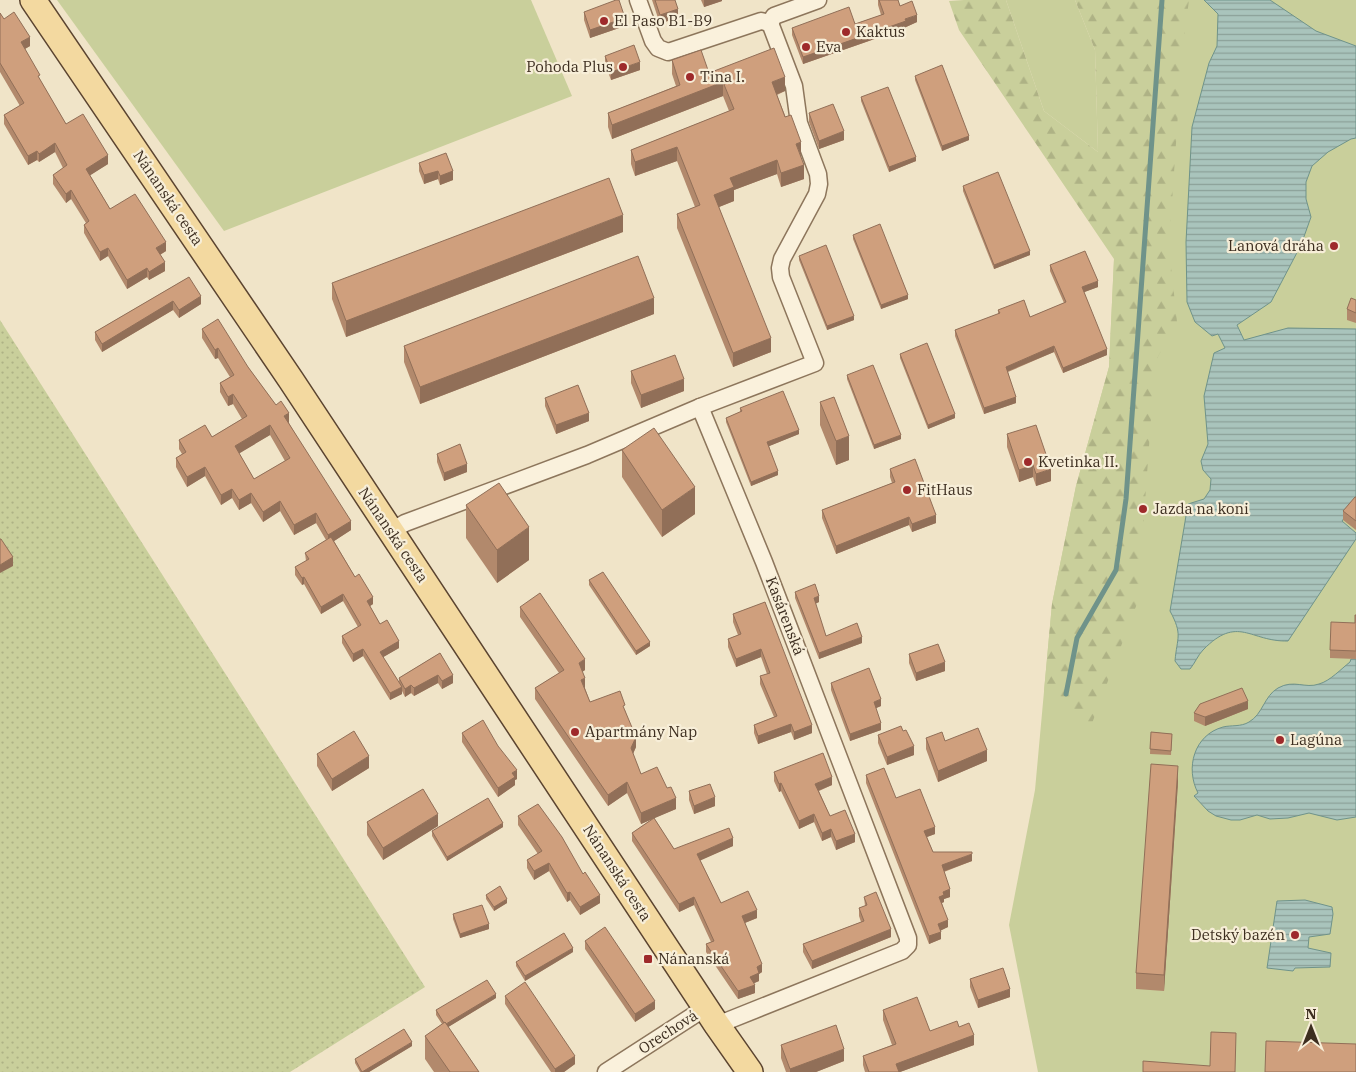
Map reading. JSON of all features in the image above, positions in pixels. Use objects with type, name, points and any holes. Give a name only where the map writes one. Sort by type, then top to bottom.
[{"type":"main road","name":"Nánanská cesta","points":[[33,0],[286,372],[711,1016],[750,1072]]},
{"type":"street","points":[[638,0],[653,41],[658,48],[668,52],[761,21],[770,23]]},
{"type":"street","points":[[770,23],[774,16],[818,0]]},
{"type":"street","points":[[391,531],[405,523],[587,455],[700,407],[815,363],[781,277],[780,268],[782,259],[817,194],[818,174],[798,123],[794,86],[770,23]]},
{"type":"street","name":"Kasárenská","points":[[700,407],[764,562],[908,938],[908,945],[902,951],[711,1016]]},
{"type":"street","name":"Orechová","points":[[606,1072],[711,1016]]},
{"type":"green space","points":[[57,0],[531,0],[572,96],[224,231]]},
{"type":"green space","points":[[1006,0],[1075,0],[1095,50],[1098,152],[1044,111]]},
{"type":"green space","points":[[1006,0],[1044,111],[1098,152],[1095,50],[1075,0],[1189,0],[1182,54],[1169,247],[1177,322],[1155,362],[1138,601],[1091,726],[1044,691],[1052,604],[1076,486],[1109,367],[1114,259],[959,30],[949,1]]},
{"type":"green space","points":[[1139,0],[1356,0],[1356,1072],[1038,1072],[1009,925],[1035,790],[1052,604],[1076,486],[1109,367],[1114,259]]},
{"type":"green space","points":[[0,320],[425,987],[290,1072],[0,1072]]},
{"type":"water","points":[[1204,0],[1270,0],[1316,31],[1356,46],[1356,138],[1328,152],[1312,166],[1306,182],[1306,199],[1311,217],[1301,245],[1271,302],[1237,325],[1244,340],[1288,328],[1356,329],[1356,502],[1342,521],[1356,533],[1356,539],[1288,641],[1264,638],[1244,632],[1226,634],[1215,639],[1203,650],[1190,669],[1181,669],[1175,661],[1178,631],[1170,611],[1188,504],[1204,499],[1210,490],[1211,479],[1203,470],[1201,461],[1208,444],[1204,396],[1214,353],[1225,348],[1218,334],[1212,336],[1195,322],[1187,302],[1186,242],[1192,127],[1209,63],[1217,46],[1218,14]]},
{"type":"water","name":"Lagúna","points":[[1351,659],[1356,659],[1356,817],[1337,820],[1309,813],[1288,818],[1270,819],[1257,815],[1240,820],[1231,820],[1216,816],[1208,811],[1194,796],[1198,793],[1192,773],[1195,754],[1205,737],[1223,727],[1246,724],[1254,719],[1273,691],[1278,688],[1289,684],[1314,685],[1323,682],[1331,678]]},
{"type":"water","name":"Detský bazén","points":[[1305,900],[1332,907],[1333,914],[1330,934],[1309,937],[1308,948],[1331,953],[1330,967],[1295,968],[1293,971],[1267,968],[1277,901]]},
{"type":"building","points":[[619,0],[625,18],[590,30],[584,12]]},
{"type":"building","points":[[655,0],[675,0],[678,9],[660,15]]},
{"type":"building","points":[[879,0],[898,0],[900,6],[912,1],[917,15],[905,19],[906,21],[803,57],[792,28],[849,7],[855,24],[884,14]]},
{"type":"building","points":[[14,12],[30,37],[21,42],[66,124],[83,114],[108,155],[86,169],[110,209],[135,194],[166,242],[156,248],[165,262],[149,272],[147,268],[127,280],[108,248],[100,252],[84,225],[89,221],[71,190],[66,194],[53,175],[67,165],[55,143],[39,154],[37,151],[28,156],[4,115],[24,103],[0,63],[0,13],[4,19]]},
{"type":"building","points":[[634,45],[640,62],[611,72],[605,56]]},
{"type":"building","points":[[774,48],[785,77],[772,82],[785,117],[791,115],[801,142],[796,144],[804,165],[781,173],[777,160],[730,178],[734,187],[714,195],[771,338],[733,353],[677,214],[700,205],[677,147],[635,162],[631,150],[734,109],[723,82],[612,125],[608,113],[680,85],[672,60],[701,50],[709,73]]},
{"type":"building","points":[[942,65],[969,136],[942,146],[915,76]]},
{"type":"building","points":[[888,87],[916,157],[889,167],[861,97]]},
{"type":"building","points":[[833,104],[844,131],[819,141],[809,113]]},
{"type":"building","points":[[446,153],[453,171],[440,176],[438,171],[424,175],[419,163]]},
{"type":"building","points":[[998,172],[1030,251],[994,265],[963,186]]},
{"type":"building","points":[[609,178],[623,215],[346,321],[332,283]]},
{"type":"building","points":[[880,224],[908,295],[881,305],[853,235]]},
{"type":"building","points":[[826,245],[854,316],[827,326],[799,256]]},
{"type":"building","points":[[1085,251],[1098,281],[1082,287],[1107,349],[1063,368],[1054,346],[1006,367],[1016,397],[984,408],[955,330],[1000,313],[998,310],[1024,300],[1030,317],[1066,302],[1050,265]]},
{"type":"building","points":[[638,256],[654,298],[420,387],[404,346]]},
{"type":"building","points":[[189,277],[201,296],[179,310],[173,301],[102,344],[95,332]]},
{"type":"building","points":[[1351,298],[1356,300],[1356,313],[1347,309]]},
{"type":"building","points":[[218,319],[248,367],[276,405],[281,401],[289,413],[284,416],[351,521],[328,535],[316,513],[294,525],[280,501],[263,512],[251,493],[239,500],[232,489],[221,495],[205,467],[187,477],[176,458],[186,452],[179,440],[205,425],[212,437],[247,416],[233,394],[228,397],[220,383],[234,375],[218,348],[215,350],[202,329]],"holes":[[[270,425],[290,458],[254,479],[235,446]]]},
{"type":"building","points":[[927,343],[955,414],[928,425],[900,354]]},
{"type":"building","points":[[675,355],[684,379],[641,395],[631,371]]},
{"type":"building","points":[[873,365],[901,435],[874,445],[847,375]]},
{"type":"building","points":[[578,385],[589,413],[556,425],[545,398]]},
{"type":"building","points":[[783,391],[799,430],[767,442],[778,471],[751,482],[726,418],[742,411],[740,408]]},
{"type":"building","points":[[834,397],[849,436],[836,441],[820,402]]},
{"type":"building","name":"Kvetinka II.","points":[[1036,425],[1051,469],[1036,474],[1033,465],[1019,470],[1007,434]]},
{"type":"building","points":[[654,428],[695,487],[662,510],[622,450]]},
{"type":"building","points":[[460,444],[467,464],[444,473],[437,454]]},
{"type":"building","points":[[915,459],[936,515],[912,524],[909,517],[836,546],[822,510],[895,482],[890,469]]},
{"type":"building","points":[[499,483],[529,527],[497,550],[466,505]]},
{"type":"building","points":[[1356,497],[1356,521],[1343,511]]},
{"type":"building","points":[[331,537],[355,577],[359,574],[373,597],[367,601],[380,624],[387,620],[399,641],[380,652],[402,687],[390,693],[363,649],[353,654],[342,636],[361,625],[343,594],[321,607],[304,577],[302,578],[295,567],[309,559],[305,553]]},
{"type":"building","points":[[0,539],[13,557],[0,565]]},
{"type":"building","points":[[603,572],[650,642],[636,651],[589,580]]},
{"type":"building","points":[[815,584],[819,596],[814,598],[826,636],[857,623],[862,637],[819,653],[795,592]]},
{"type":"building","points":[[540,593],[585,659],[579,663],[585,678],[581,680],[590,702],[620,691],[625,705],[623,706],[636,737],[631,748],[641,774],[657,767],[667,788],[671,787],[676,798],[641,813],[627,782],[608,795],[535,688],[564,670],[520,607]]},
{"type":"building","points":[[765,602],[812,725],[794,732],[791,724],[758,736],[754,725],[777,716],[760,676],[770,673],[761,649],[736,659],[728,639],[741,634],[733,614]]},
{"type":"building","points":[[1355,615],[1356,651],[1330,650],[1331,622],[1355,623]]},
{"type":"building","points":[[938,644],[945,662],[916,673],[909,654]]},
{"type":"building","points":[[440,653],[453,675],[442,681],[438,675],[414,688],[411,685],[405,689],[399,678]]},
{"type":"building","points":[[869,668],[881,699],[874,702],[881,723],[850,734],[831,683]]},
{"type":"building","points":[[1242,688],[1248,701],[1205,717],[1194,713],[1200,704]]},
{"type":"building","points":[[483,720],[498,746],[517,770],[512,773],[515,777],[498,788],[462,733]]},
{"type":"building","points":[[901,726],[903,731],[906,730],[914,746],[887,757],[878,735]]},
{"type":"building","points":[[978,728],[987,750],[938,771],[926,738],[942,732],[945,741]]},
{"type":"building","points":[[354,731],[369,756],[332,779],[317,754]]},
{"type":"building","points":[[1151,732],[1172,734],[1171,751],[1150,749]]},
{"type":"building","points":[[823,753],[832,777],[815,784],[830,816],[845,810],[855,834],[836,841],[831,829],[822,833],[814,814],[799,821],[774,772]]},
{"type":"building","points":[[1151,764],[1178,766],[1164,975],[1136,973]]},
{"type":"building","points":[[884,768],[896,798],[920,789],[935,827],[924,831],[933,852],[972,852],[972,854],[942,865],[950,889],[943,892],[944,895],[939,897],[948,920],[938,924],[941,932],[929,936],[866,775]]},
{"type":"building","points":[[710,784],[715,797],[694,806],[689,791]]},
{"type":"building","points":[[423,789],[438,814],[383,848],[367,822]]},
{"type":"building","points":[[488,798],[503,823],[447,857],[432,831]]},
{"type":"building","points":[[538,804],[562,837],[583,874],[585,872],[600,895],[580,907],[570,892],[567,893],[549,863],[534,871],[527,860],[542,851],[518,816]]},
{"type":"building","points":[[654,818],[674,849],[729,828],[733,838],[697,854],[721,903],[748,891],[757,910],[742,916],[762,964],[757,967],[759,973],[750,977],[755,985],[738,991],[706,944],[714,941],[694,897],[679,904],[632,833]]},
{"type":"building","points":[[500,886],[507,899],[494,907],[486,895]]},
{"type":"building","points":[[876,892],[891,929],[812,961],[803,944],[864,921],[859,908],[867,905],[864,897]]},
{"type":"building","points":[[482,905],[489,924],[460,934],[453,914]]},
{"type":"building","points":[[605,927],[655,1001],[635,1014],[585,941]]},
{"type":"building","points":[[564,933],[573,948],[525,976],[516,962]]},
{"type":"building","points":[[1003,968],[1010,989],[978,1000],[970,979]]},
{"type":"building","points":[[487,980],[496,994],[446,1024],[444,1023],[436,1010]]},
{"type":"building","points":[[525,982],[575,1056],[555,1069],[505,996]]},
{"type":"building","points":[[917,997],[930,1031],[957,1021],[959,1027],[969,1023],[974,1035],[896,1064],[899,1072],[869,1072],[863,1056],[896,1044],[883,1010]]},
{"type":"building","points":[[445,1022],[479,1072],[450,1072],[425,1036]]},
{"type":"building","points":[[836,1025],[844,1049],[790,1069],[781,1045]]},
{"type":"building","points":[[404,1029],[412,1042],[362,1072],[355,1059]]},
{"type":"building","points":[[1211,1032],[1236,1033],[1235,1072],[1143,1072],[1143,1061],[1210,1066]]},
{"type":"building","points":[[1266,1041],[1356,1044],[1356,1072],[1265,1072]]},
{"type":"waterway","points":[[1066,694],[1077,638],[1116,570],[1126,499],[1162,0]]},
{"type":"place","name":"El Paso B1-B9","points":[[604,21]]},
{"type":"place","name":"Kaktus","points":[[846,32]]},
{"type":"place","name":"Eva","points":[[806,47]]},
{"type":"place","name":"Pohoda Plus","points":[[623,67]]},
{"type":"place","name":"Tina I.","points":[[690,77]]},
{"type":"place","name":"Lanová dráha","points":[[1334,246]]},
{"type":"place","name":"Kvetinka II.","points":[[1028,462]]},
{"type":"place","name":"FitHaus","points":[[907,490]]},
{"type":"place","name":"Jazda na koni","points":[[1143,509]]},
{"type":"place","name":"Apartmány Nap","points":[[575,732]]},
{"type":"place","name":"Lagúna","points":[[1280,740]]},
{"type":"place","name":"Detský bazén","points":[[1295,935]]},
{"type":"place","name":"Nánanská","points":[[648,959]]}]
